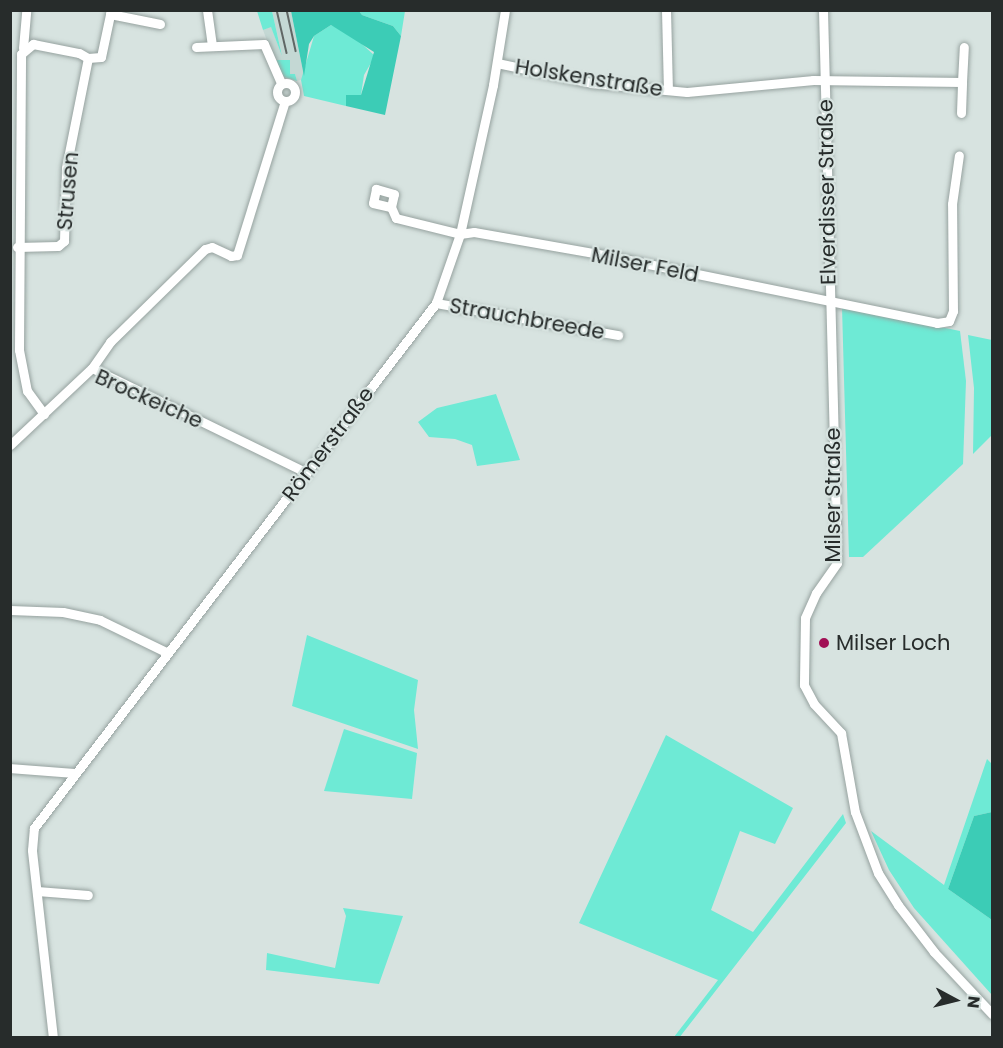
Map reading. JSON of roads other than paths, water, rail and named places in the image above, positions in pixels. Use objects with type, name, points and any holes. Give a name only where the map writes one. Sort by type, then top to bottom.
[{"type":"street","points":[[26,10],[16,247],[23,376],[27,391],[44,414]]},
{"type":"street","points":[[207,10],[212,46]]},
{"type":"street","name":"Römerstraße","points":[[53,1038],[31,838],[34,828],[73,773],[307,473],[436,303],[460,234],[497,63],[505,10]]},
{"type":"street","points":[[666,10],[668,90]]},
{"type":"street","name":"Elverdisser Straße","points":[[823,10],[829,302]]},
{"type":"street","points":[[23,48],[33,44],[79,53],[88,58],[101,57],[110,12],[160,24]]},
{"type":"street","points":[[196,47],[264,44],[281,83],[277,93],[285,101]]},
{"type":"street","points":[[961,113],[964,47]]},
{"type":"street","name":"Strusen","points":[[16,247],[58,246],[64,242],[66,168],[88,58]]},
{"type":"street","name":"Holskenstraße","points":[[497,63],[591,82],[668,90],[824,80]]},
{"type":"street","name":"Elverdisser Straße","points":[[824,80],[962,82]]},
{"type":"street","points":[[92,368],[110,342],[205,249],[212,247],[231,256],[239,252],[285,101],[293,97],[295,89],[290,83],[281,83]]},
{"type":"street","name":"Milser Feld","points":[[391,207],[396,218],[460,234],[474,232],[604,255],[937,323],[949,321],[953,311],[952,204],[959,155]]},
{"type":"street","name":"Milser Straße","points":[[829,302],[837,563],[816,593],[805,618],[804,685],[814,704],[841,733],[855,812],[878,873],[927,943],[993,1014]]},
{"type":"street","name":"Strauchbreede","points":[[436,303],[618,335]]},
{"type":"street","name":"Brockeiche","points":[[10,445],[92,368],[307,473]]},
{"type":"street","points":[[10,610],[63,612],[100,620],[166,652]]},
{"type":"street","points":[[10,768],[73,773]]},
{"type":"street","points":[[37,891],[88,895]]},
{"type":"tram line","points":[[277,10],[287,53]]},
{"type":"tram line","points":[[287,10],[296,51]]},
{"type":"place","name":"Milser Loch","points":[[824,643]]}]
